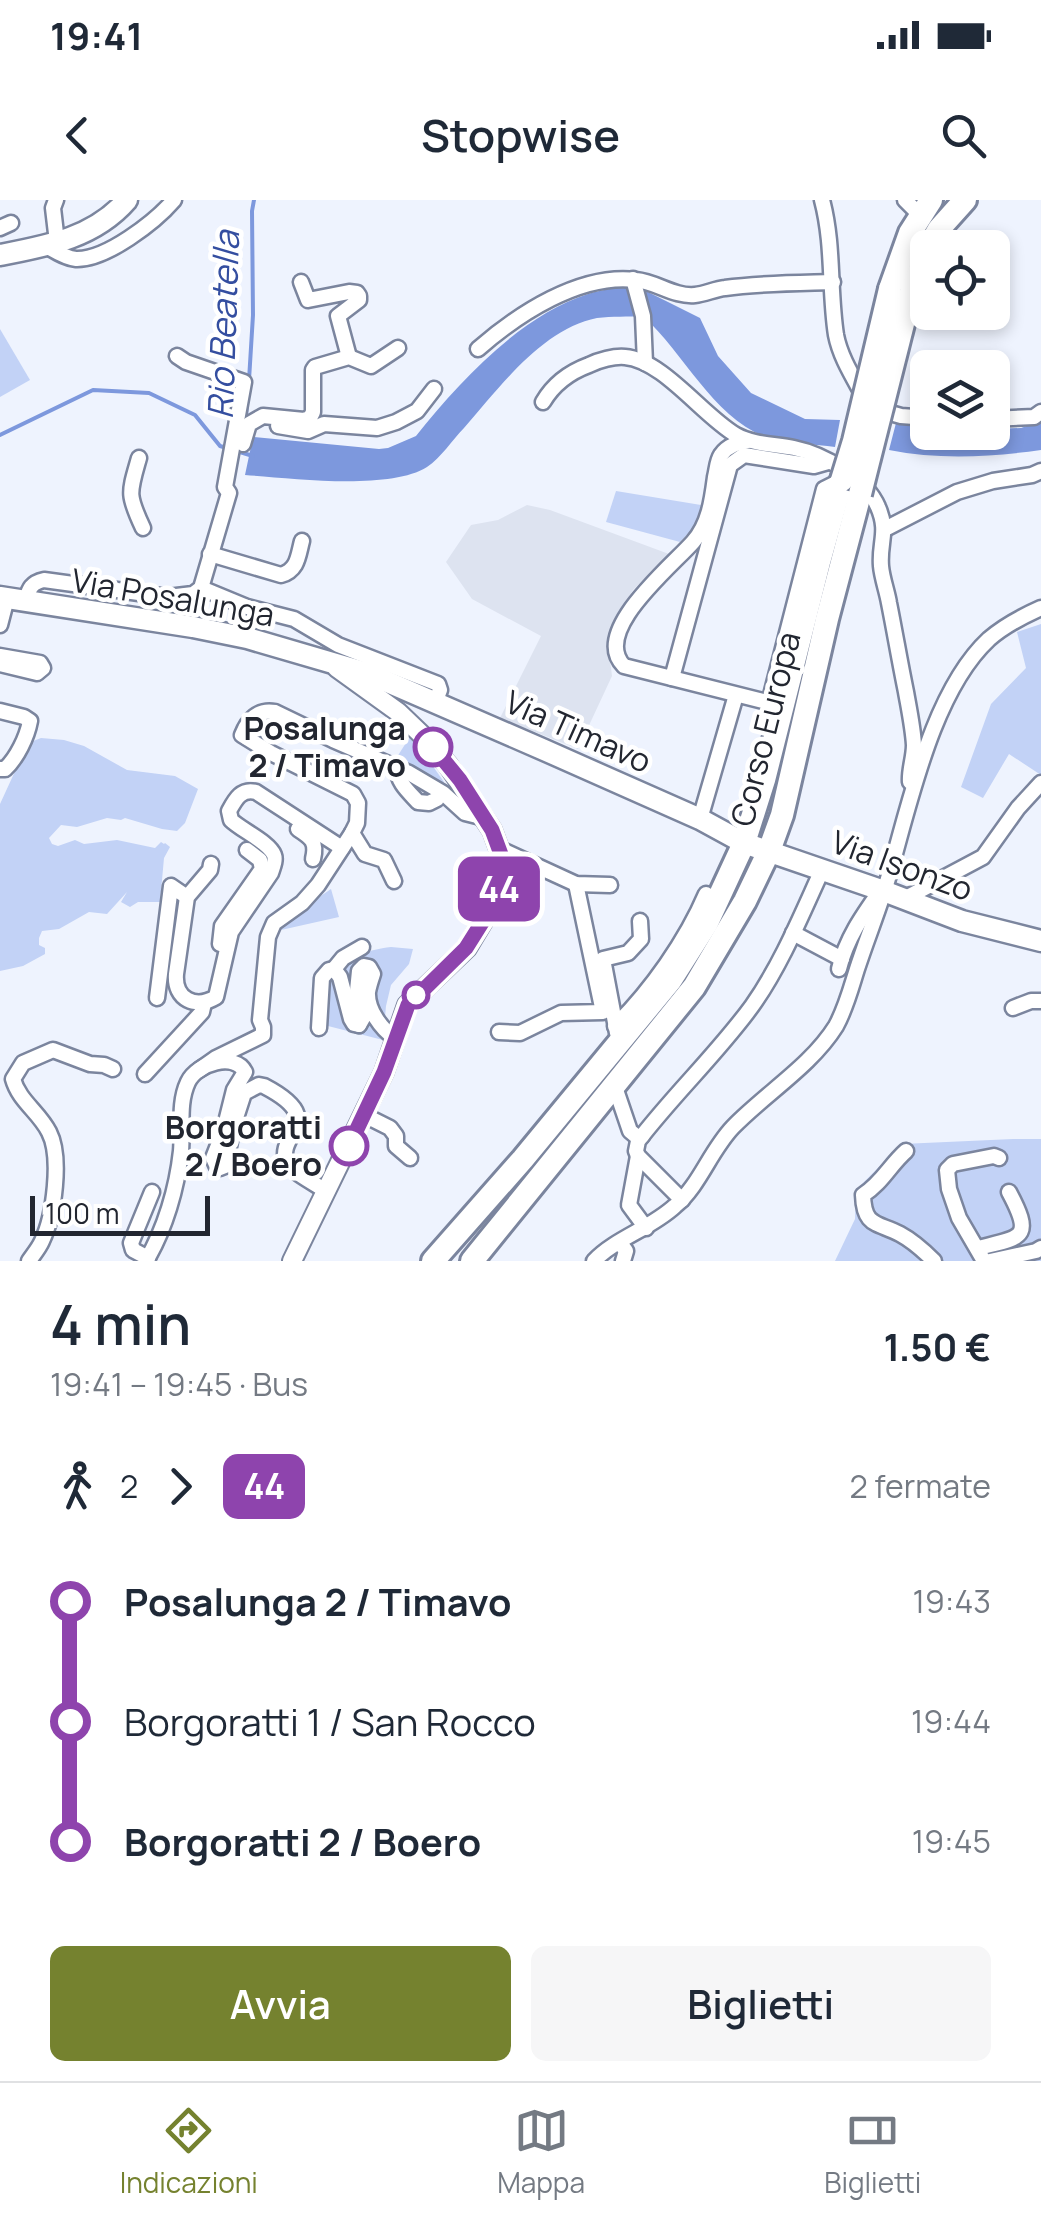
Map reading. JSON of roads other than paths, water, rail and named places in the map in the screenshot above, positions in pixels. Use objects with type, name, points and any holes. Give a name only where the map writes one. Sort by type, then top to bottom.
[{"type":"main road","points":[[0,255],[52,244],[92,229],[113,216],[128,200]]},
{"type":"main road","name":"Corso Europa","points":[[937,230],[964,200]]},
{"type":"main road","name":"Corso Europa","points":[[432,1261],[523,1159],[617,1035],[670,982],[707,923],[744,842],[764,780],[776,704],[900,290],[903,247],[919,205]]},
{"type":"main road","name":"Corso Europa","points":[[900,290],[910,278]]},
{"type":"main road","name":"Corso Europa","points":[[472,1261],[694,986],[745,901],[782,816],[827,619],[844,478]]},
{"type":"main road","name":"Via Posalunga","points":[[10,599],[247,638],[367,673],[397,702],[433,702]]},
{"type":"main road","name":"Via Timavo","points":[[433,702],[744,842]]},
{"type":"main road","name":"Via Isonzo","points":[[744,842],[962,921],[1041,942]]},
{"type":"street","points":[[56,200],[52,244],[60,254],[76,259],[115,247],[174,200]]},
{"type":"street","points":[[822,200],[828,222],[837,340],[848,369],[869,408],[910,417]]},
{"type":"street","points":[[478,349],[505,326],[550,299],[594,283],[646,281],[675,294],[694,296],[724,288],[833,282]]},
{"type":"street","points":[[301,282],[308,300],[349,292],[360,296],[338,316],[349,357]]},
{"type":"street","points":[[634,282],[643,316],[645,358]]},
{"type":"street","points":[[245,425],[263,416],[310,418],[315,367],[349,357],[371,366],[398,348]]},
{"type":"street","points":[[0,625],[10,599],[44,580],[168,597],[194,594],[201,588],[245,425],[244,382],[177,356]]},
{"type":"street","points":[[543,402],[574,371],[594,362],[622,356],[645,358],[721,424],[749,441]]},
{"type":"street","points":[[245,425],[308,431],[324,424],[378,428],[417,411],[434,389]]},
{"type":"street","points":[[1010,418],[1034,417],[1041,412]]},
{"type":"street","points":[[718,458],[721,424]]},
{"type":"street","points":[[718,458],[732,445],[749,441],[796,448],[824,457],[844,478]]},
{"type":"street","points":[[672,678],[730,465],[744,455],[814,466],[844,478]]},
{"type":"street","points":[[139,458],[130,492],[142,528]]},
{"type":"street","name":"Corso Europa","points":[[718,458],[706,522],[697,538],[625,617],[614,647],[624,666],[776,704]]},
{"type":"street","points":[[844,478],[842,468],[872,496],[885,529],[881,570],[914,748],[911,793]]},
{"type":"street","points":[[885,529],[957,492],[992,480],[1041,471]]},
{"type":"street","points":[[210,554],[281,575],[296,565],[302,541]]},
{"type":"street","points":[[201,588],[247,608],[303,623],[329,641],[438,684],[440,690],[433,702],[422,707],[421,728]]},
{"type":"street","points":[[594,1261],[682,1200],[720,1141],[820,1047],[836,1024],[890,893],[911,793],[958,678],[990,638],[1041,608]]},
{"type":"street","points":[[0,656],[40,663],[43,668],[38,673],[0,664]]},
{"type":"street","points":[[700,819],[736,695]]},
{"type":"street","name":"Via Posalunga","points":[[397,702],[460,780],[500,849]]},
{"type":"street","points":[[152,1192],[132,1244],[147,1260],[178,1175],[185,1092],[192,1076],[216,1058],[262,1035],[268,936],[274,923],[318,886],[357,823],[358,803],[353,794],[242,735],[247,723],[266,710],[276,712],[397,768],[443,793],[465,814],[484,818]]},
{"type":"street","points":[[0,711],[30,721],[10,765],[0,769]]},
{"type":"street","points":[[397,768],[402,785],[418,802],[437,799]]},
{"type":"street","points":[[793,934],[841,964],[859,920],[890,893],[982,858],[1041,783]]},
{"type":"street","points":[[211,864],[187,897],[175,983],[184,999],[204,1003],[216,997],[231,932],[274,862],[274,854],[264,844],[231,820],[229,811],[238,796],[251,791],[261,795],[342,848]]},
{"type":"street","points":[[261,795],[260,804],[313,838],[313,859]]},
{"type":"street","points":[[352,834],[364,854],[384,860],[394,882]]},
{"type":"street","points":[[500,849],[576,884],[610,885]]},
{"type":"street","points":[[292,1261],[384,1072],[403,1014],[412,1000],[459,957],[488,913],[502,877],[500,849]]},
{"type":"street","points":[[220,984],[214,983],[222,926],[262,868],[260,860],[247,850]]},
{"type":"street","points":[[646,1228],[629,1204],[638,1156],[636,1146],[749,1010],[793,934],[822,870]]},
{"type":"street","points":[[499,1032],[520,1032],[561,1013],[604,1012],[576,884]]},
{"type":"street","points":[[157,998],[171,886],[187,897]]},
{"type":"street","points":[[617,1035],[629,1012],[694,922],[706,894]]},
{"type":"street","points":[[617,1035],[603,959],[628,953],[641,938],[640,922]]},
{"type":"street","points":[[320,1028],[322,978],[342,958],[362,947]]},
{"type":"street","points":[[334,969],[340,976],[351,1019],[359,1025],[363,1018],[357,991],[359,970],[364,966],[372,970],[370,1004],[383,1028],[395,1038]]},
{"type":"street","points":[[1012,1008],[1031,1000],[1041,1001]]},
{"type":"street","points":[[145,1074],[202,1012],[204,1003]]},
{"type":"street","points":[[29,1261],[43,1240],[52,1208],[56,1156],[48,1131],[15,1088],[13,1079],[23,1062],[53,1050],[113,1069]]},
{"type":"street","points":[[199,1070],[226,1061],[242,1065],[246,1072],[232,1094],[213,1158],[217,1167],[225,1166],[244,1092],[264,1086],[290,1103],[297,1113],[297,1125],[286,1150],[289,1166],[326,1190]]},
{"type":"street","points":[[614,1084],[630,1132],[642,1136]]},
{"type":"street","points":[[364,1115],[390,1128],[396,1136],[396,1146],[410,1158]]},
{"type":"street","points":[[906,1151],[891,1164],[884,1178],[863,1195],[866,1215],[876,1225],[913,1242],[934,1261]]},
{"type":"street","points":[[638,1156],[682,1200]]},
{"type":"street","points":[[984,1257],[958,1218],[947,1170],[953,1164],[999,1158]]},
{"type":"street","points":[[984,1257],[1021,1235],[1023,1219],[1009,1192]]},
{"type":"street","points":[[620,1243],[626,1251],[623,1261]]},
{"type":"street","points":[[984,1257],[1041,1248]]},
{"type":"water","points":[[634,285],[700,318],[718,356],[751,393],[805,419],[840,420],[835,447],[780,441],[752,430],[717,403],[643,316],[608,317],[577,324],[540,347],[427,467],[389,479],[365,481],[245,475],[253,437],[379,449],[416,436],[472,373],[539,317],[588,294]]},
{"type":"water","points":[[1041,421],[1041,450],[965,456],[889,450],[896,423],[910,425],[910,450],[1010,450],[1010,428]]},
{"type":"waterway","name":"Rio Beatella","points":[[249,380],[254,200]]},
{"type":"waterway","points":[[0,435],[93,390],[149,393],[195,415],[220,446],[253,456]]},
{"type":"waterway","name":"Rio Beatella","points":[[246,420],[247,399]]},
{"type":"place","name":"Posalunga 2 / Timavo","points":[[433,747]]},
{"type":"place","name":"Borgoratti 2 / Boero","points":[[349,1146]]}]
